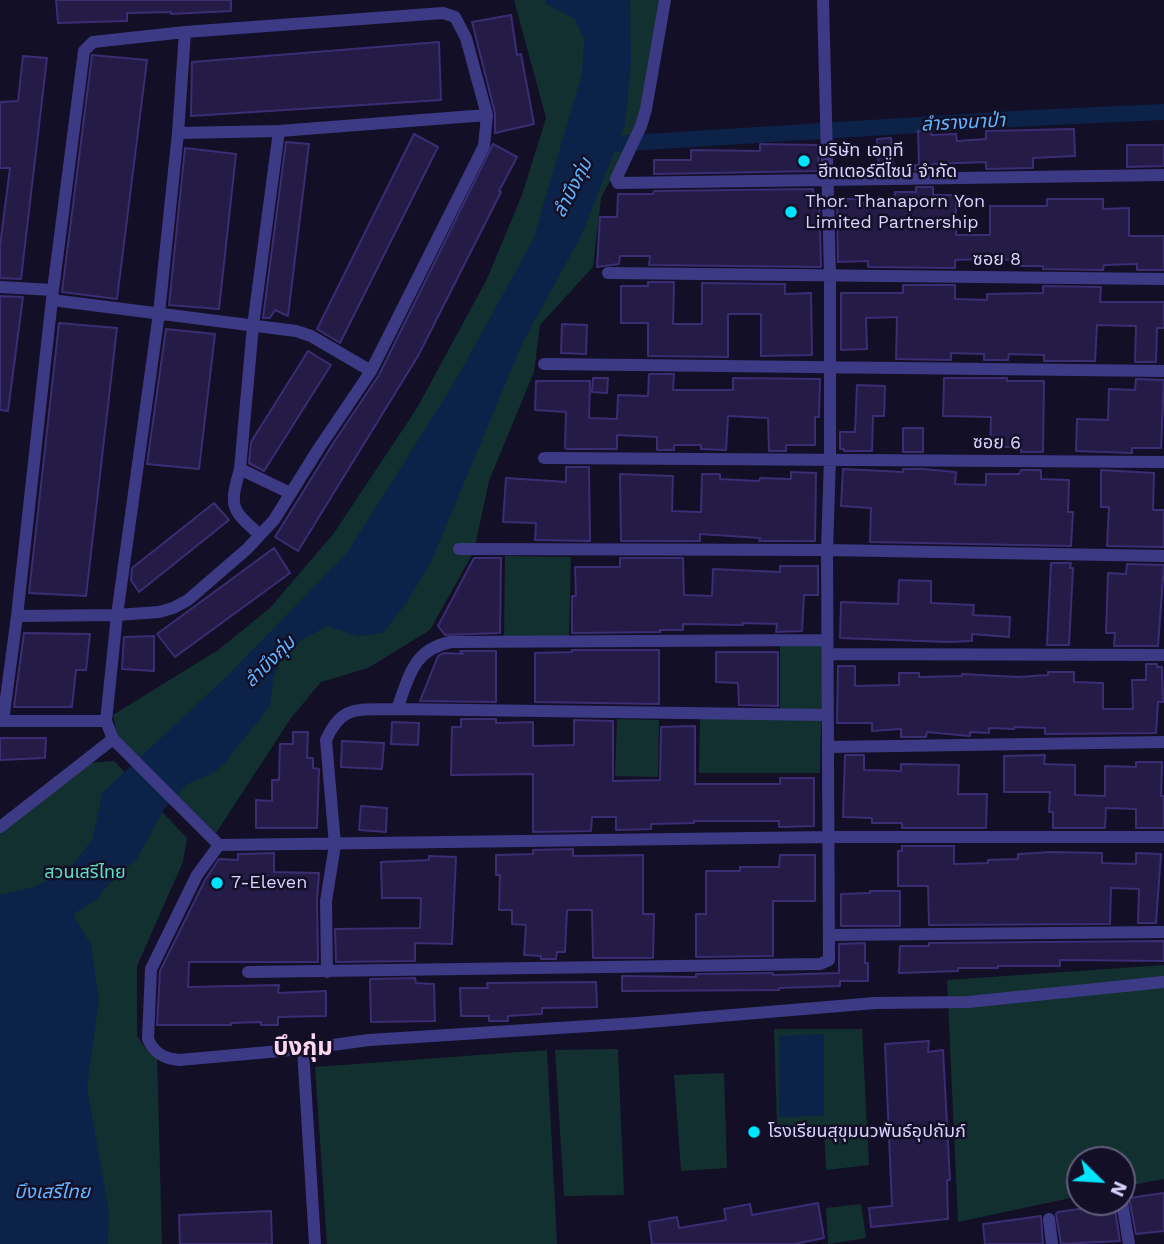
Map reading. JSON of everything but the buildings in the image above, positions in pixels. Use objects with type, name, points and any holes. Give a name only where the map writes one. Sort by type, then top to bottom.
[{"type":"street","points":[[665,0],[646,109],[616,179],[618,183],[1164,175]]},
{"type":"street","points":[[247,972],[820,964],[829,960],[827,550],[831,276],[823,0]]},
{"type":"street","points":[[17,616],[117,615],[159,612],[173,608],[188,600],[247,549],[274,520],[371,370],[484,146],[487,115],[466,38],[457,20],[450,14],[185,32],[93,42],[84,51],[52,295],[17,616],[2,721],[106,720]]},
{"type":"street","points":[[185,32],[178,133],[159,313],[117,615],[106,720],[113,739],[219,845],[828,837],[1164,837]]},
{"type":"street","points":[[178,133],[279,131],[487,115]]},
{"type":"street","points":[[260,534],[237,515],[233,501],[240,470],[253,326],[279,131]]},
{"type":"street","name":"ซอย 8","points":[[608,274],[1164,279]]},
{"type":"street","points":[[0,287],[159,313],[296,331],[312,335],[371,370]]},
{"type":"street","points":[[544,364],[1164,371]]},
{"type":"street","name":"ซอย 6","points":[[544,458],[1164,462]]},
{"type":"street","points":[[240,470],[290,493]]},
{"type":"street","points":[[459,549],[827,550],[1164,556]]},
{"type":"street","points":[[397,709],[419,657],[435,645],[451,642],[1164,654]]},
{"type":"street","points":[[327,972],[326,901],[335,845],[326,740],[332,726],[348,712],[397,709],[828,715]]},
{"type":"street","points":[[0,827],[113,739]]},
{"type":"street","points":[[828,747],[1164,742]]},
{"type":"street","points":[[219,845],[197,875],[151,969],[148,1039],[151,1046],[166,1059],[303,1049],[369,1040],[637,1023],[875,1003],[968,1002],[1164,982]]},
{"type":"street","points":[[830,935],[1164,932]]},
{"type":"street","points":[[303,1049],[315,1244]]},
{"type":"street","points":[[1124,1216],[1129,1244]]},
{"type":"street","points":[[1049,1219],[1052,1244]]},
{"type":"green space","points":[[514,0],[662,0],[643,118],[601,198],[593,267],[540,325],[534,372],[489,481],[474,551],[430,630],[368,668],[321,682],[291,718],[216,833],[118,737],[113,715],[218,650],[270,608],[334,533],[417,408],[487,279],[522,195],[546,118]]},
{"type":"green space","points":[[505,556],[571,557],[569,638],[504,637]]},
{"type":"green space","points":[[780,644],[826,644],[826,710],[780,711]]},
{"type":"green space","points":[[700,718],[821,718],[820,773],[699,773]]},
{"type":"green space","points":[[617,719],[659,720],[658,777],[615,776]]},
{"type":"green space","name":"สวนเสรีไทย","points":[[114,761],[187,838],[183,862],[137,966],[137,1036],[146,1049],[157,1054],[162,1244],[0,1244],[0,832],[88,763]]},
{"type":"green space","points":[[1164,965],[1164,1179],[1136,1184],[1136,1146],[1066,1146],[1066,1199],[958,1222],[947,980]]},
{"type":"green space","points":[[774,1029],[862,1029],[869,1165],[826,1170],[824,1126],[777,1127]]},
{"type":"green space","points":[[618,1049],[624,1195],[564,1196],[555,1050]]},
{"type":"green space","points":[[547,1050],[557,1244],[327,1244],[315,1067]]},
{"type":"green space","points":[[724,1073],[727,1168],[681,1171],[674,1075]]},
{"type":"green space","points":[[861,1204],[866,1238],[828,1244],[826,1208]]},
{"type":"water","points":[[546,0],[630,0],[631,64],[625,125],[582,234],[522,344],[431,562],[407,602],[383,633],[358,636],[327,626],[302,640],[281,660],[273,679],[270,706],[223,765],[210,775],[187,784],[164,809],[137,859],[115,877],[95,901],[73,914],[91,945],[99,1000],[87,1087],[109,1212],[108,1244],[0,1244],[0,895],[34,887],[68,871],[92,840],[103,792],[226,677],[347,553],[454,383],[533,240],[582,73],[584,40],[575,19],[545,3]]},
{"type":"water","points":[[824,1034],[824,1116],[779,1117],[779,1036]]},
{"type":"waterway","name":"ลำรางนาป่า","points":[[597,145],[1164,112]]},
{"type":"place","name":"บริษัท เอทูที ฮีทเตอร์ดีไซน์ จำกัด","points":[[804,161]]},
{"type":"place","name":"Thor. Thanaporn Yon Limited Partnership","points":[[791,212]]},
{"type":"place","name":"7-Eleven","points":[[217,883]]},
{"type":"place","name":"โรงเรียนสุขุมนวพันธ์อุปถัมภ์","points":[[754,1132]]},
{"type":"district","name":"บึงกุ่ม","points":[[303,1048]]},
{"type":"water label","name":"ลำบึงกุ่ม","points":[[573,188]]},
{"type":"water label","name":"ลำบึงกุ่ม","points":[[270,662]]},
{"type":"water label","name":"บึงเสรีไทย","points":[[52,1192]]}]
